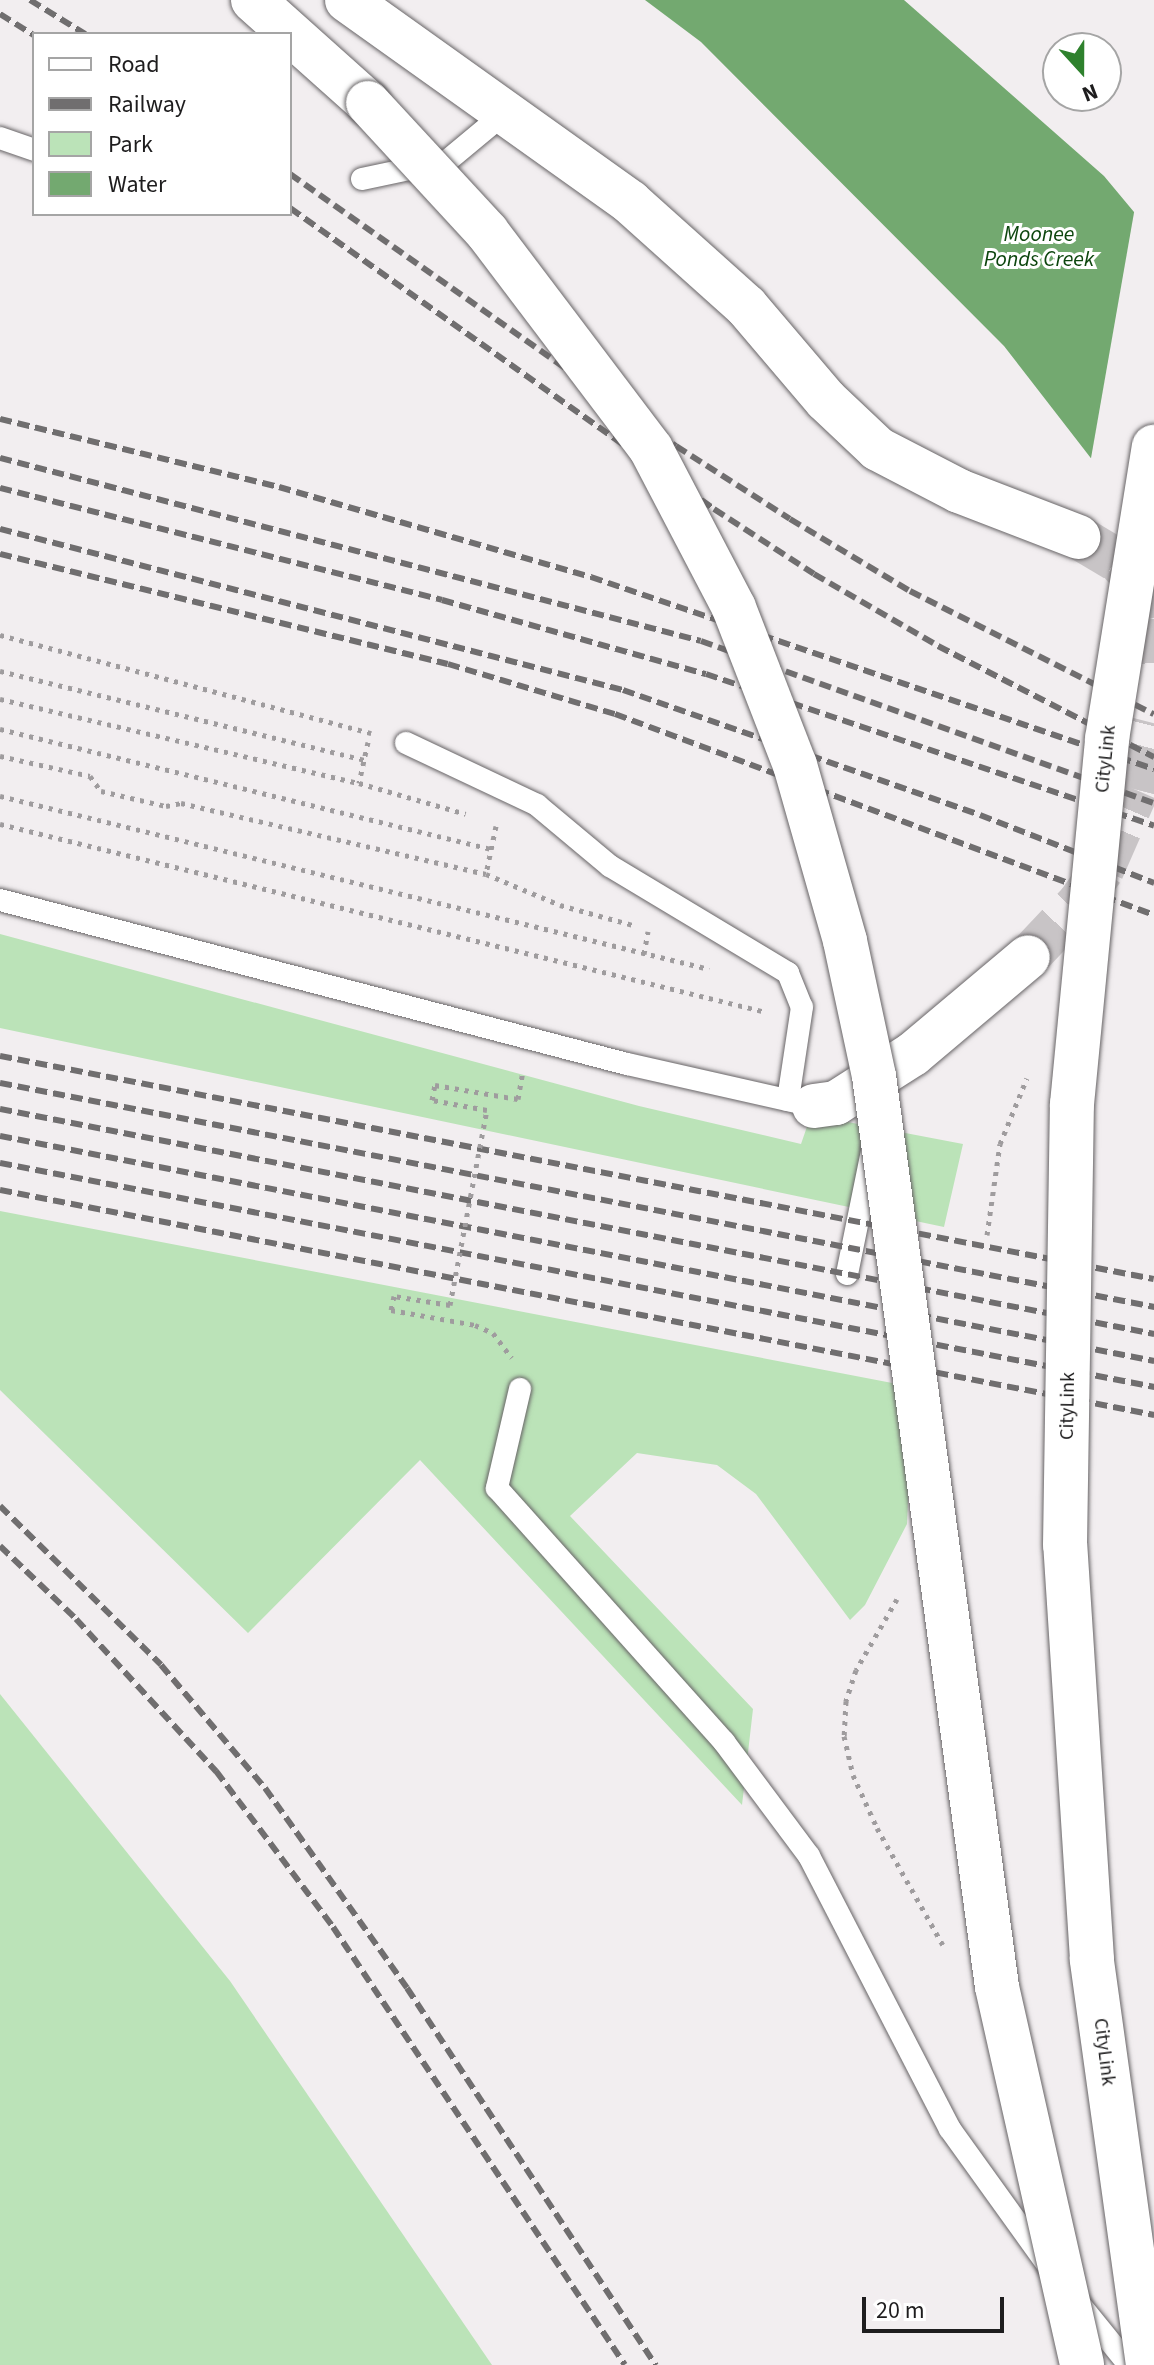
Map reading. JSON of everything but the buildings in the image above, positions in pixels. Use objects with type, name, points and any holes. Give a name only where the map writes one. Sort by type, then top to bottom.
[{"type":"main road","points":[[253,0],[287,32]]},
{"type":"main road","points":[[347,0],[630,202],[689,252],[878,449],[959,491],[1078,537]]},
{"type":"main road","points":[[292,36],[428,163],[496,243],[651,449],[734,608],[795,765],[845,941],[874,1076],[997,1987],[1082,2365]]},
{"type":"main road","name":"CityLink","points":[[1148,2365],[1092,1959],[1065,1545],[1072,1104],[1107,739],[1154,447]]},
{"type":"main road","points":[[801,1103],[836,1103],[913,1054],[1028,957]]},
{"type":"lane","points":[[362,179],[447,161],[506,112]]},
{"type":"lane","points":[[0,138],[32,149]]},
{"type":"lane","points":[[0,900],[627,1064],[801,1103],[802,1007],[788,973],[610,866],[537,805],[406,743]]},
{"type":"lane","points":[[847,1274],[869,1160],[890,1098],[913,1054]]},
{"type":"lane","points":[[520,1389],[497,1488],[724,1742],[809,1856],[950,2129],[1011,2221],[1129,2365]]},
{"type":"path","points":[[0,635],[371,731],[359,783]]},
{"type":"path","points":[[0,671],[364,760]]},
{"type":"path","points":[[0,699],[359,783],[496,823],[486,874]]},
{"type":"path","points":[[0,729],[491,849]]},
{"type":"path","points":[[0,756],[90,776],[101,791],[166,806],[181,803],[486,874],[560,905],[649,929],[644,954],[0,796]]},
{"type":"path","points":[[0,824],[782,1016]]},
{"type":"path","points":[[509,1098],[435,1085],[432,1100],[487,1110],[450,1305],[394,1296],[391,1310],[475,1325],[493,1333],[511,1356],[520,1389]]},
{"type":"green space","points":[[0,934],[639,1106],[801,1144],[811,1115],[963,1144],[944,1227],[0,1028]]},
{"type":"green space","points":[[0,1211],[913,1387],[907,1524],[865,1605],[850,1620],[756,1494],[717,1465],[637,1453],[570,1516],[753,1709],[742,1805],[420,1460],[248,1633],[0,1390]]},
{"type":"green space","points":[[0,1694],[230,1981],[492,2365],[0,2365]]},
{"type":"water","name":"Moonee Ponds Creek","points":[[645,0],[904,0],[1104,176],[1154,236],[1145,528],[1004,346],[701,42]]},
{"type":"pier","points":[[1135,207],[1154,230],[1154,553],[1090,464]]},
{"type":"pier","points":[[1154,1044],[1154,2122],[1021,1631],[1020,1572]]},
{"type":"tunnel","points":[[1078,537],[1120,562],[1141,586],[1150,619],[1154,671]]},
{"type":"tunnel","points":[[1028,957],[1079,903],[1102,870],[1137,790],[1154,723]]},
{"type":"railway","points":[[30,0],[82,32]]},
{"type":"railway","points":[[0,14],[32,34]]},
{"type":"railway","points":[[292,175],[676,446],[790,519],[910,591],[1154,714]]},
{"type":"railway","points":[[292,209],[714,509],[814,574],[938,646],[1154,757]]},
{"type":"railway","points":[[0,419],[279,487],[591,577],[1154,769]]},
{"type":"railway","points":[[0,458],[701,641],[1154,803]]},
{"type":"railway","points":[[0,488],[442,600],[706,674],[1154,826]]},
{"type":"railway","points":[[0,529],[623,690],[980,815],[1154,883]]},
{"type":"railway","points":[[0,554],[448,664],[615,714],[1154,915]]},
{"type":"railway","points":[[0,1056],[1154,1279]]},
{"type":"railway","points":[[0,1083],[1154,1307]]},
{"type":"railway","points":[[0,1109],[1154,1334]]},
{"type":"railway","points":[[0,1136],[1154,1361]]},
{"type":"railway","points":[[0,1163],[1154,1387]]},
{"type":"railway","points":[[0,1190],[1154,1415]]},
{"type":"railway","points":[[0,1506],[161,1665],[265,1788],[407,1988],[656,2365]]},
{"type":"railway","points":[[0,1546],[76,1619],[216,1771],[333,1927],[625,2365]]}]
